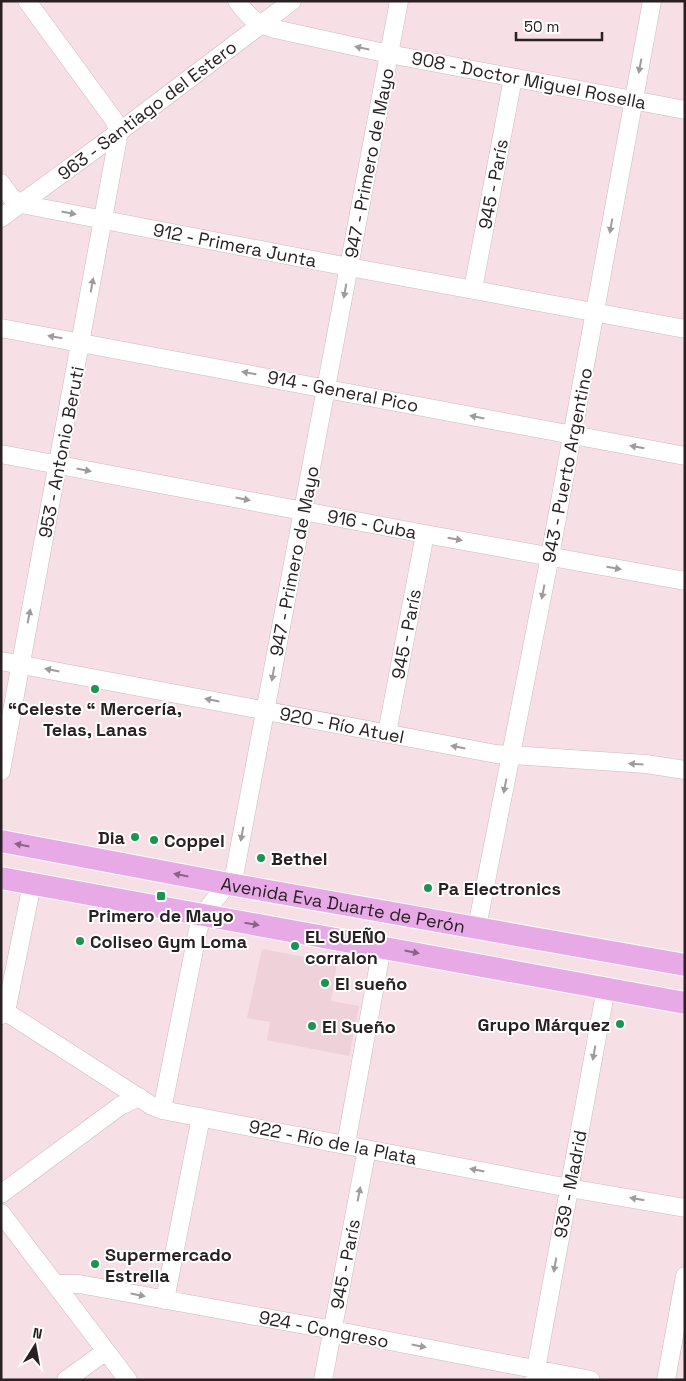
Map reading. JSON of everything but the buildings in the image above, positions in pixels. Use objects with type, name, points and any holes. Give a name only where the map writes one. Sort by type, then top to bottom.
[{"type":"main road","name":"Avenida Eva Duarte de Perón","points":[[1,841],[229,884],[685,965]]},
{"type":"main road","name":"Avenida Eva Duarte de Perón","points":[[1,878],[685,1003]]},
{"type":"street","points":[[27,1],[114,120],[119,132]]},
{"type":"street","points":[[237,1],[250,19],[260,25]]},
{"type":"street","name":"963 - Santiago del Estero","points":[[1,218],[119,132],[292,1]]},
{"type":"street","name":"947 - Primero de Mayo","points":[[162,1110],[198,930],[204,916],[213,902],[229,884],[235,871],[399,1]]},
{"type":"street","name":"943 - Puerto Argentino","points":[[477,927],[550,556],[652,1]]},
{"type":"street","name":"908 - Doctor Miguel Rosella","points":[[260,25],[389,54],[685,110]]},
{"type":"street","name":"945 - París","points":[[473,290],[513,78]]},
{"type":"street","name":"953 - Antonio Beruti","points":[[1,772],[119,132]]},
{"type":"street","points":[[1,183],[11,197],[21,204]]},
{"type":"street","name":"912 - Primera Junta","points":[[21,204],[685,329]]},
{"type":"street","name":"914 - General Pico","points":[[1,328],[685,456]]},
{"type":"street","name":"916 - Cuba","points":[[1,454],[685,581]]},
{"type":"street","name":"945 - París","points":[[387,733],[426,534]]},
{"type":"street","name":"920 - Río Atuel","points":[[1,661],[511,756],[646,764],[685,770]]},
{"type":"street","points":[[3,1014],[32,884]]},
{"type":"street","points":[[346,1144],[382,947]]},
{"type":"street","name":"939 - Madrid","points":[[535,1375],[606,988]]},
{"type":"street","name":"922 - Río de la Plata","points":[[3,1014],[152,1106],[162,1110],[569,1188],[685,1208]]},
{"type":"street","points":[[1,1194],[120,1106],[139,1097]]},
{"type":"street","points":[[165,1300],[201,1117]]},
{"type":"street","name":"945 - París","points":[[323,1380],[367,1149]]},
{"type":"street","points":[[1,1213],[128,1380]]},
{"type":"street","points":[[666,1380],[685,1276]]},
{"type":"street","name":"924 - Congreso","points":[[56,1284],[79,1284],[333,1330],[535,1375],[591,1380]]},
{"type":"street","points":[[66,1380],[106,1351]]},
{"type":"shaded area","name":"El sueño","points":[[262,949],[337,963],[331,1001],[359,1006],[349,1056],[267,1040],[270,1022],[247,1018]]},
{"type":"place","name":"“Celeste “ Mercería, Telas, Lanas","points":[[95,689]]},
{"type":"place","name":"Dia","points":[[135,837]]},
{"type":"place","name":"Coppel","points":[[154,840]]},
{"type":"place","name":"Bethel","points":[[261,858]]},
{"type":"place","name":"Pa Electronics","points":[[428,888]]},
{"type":"place","name":"Primero de Mayo","points":[[161,896]]},
{"type":"place","name":"Coliseo Gym Loma","points":[[80,941]]},
{"type":"place","name":"EL SUEÑO corralon","points":[[295,946]]},
{"type":"place","name":"El sueño","points":[[325,983]]},
{"type":"place","name":"Grupo Márquez","points":[[620,1024]]},
{"type":"place","name":"El Sueño","points":[[312,1026]]},
{"type":"place","name":"Supermercado Estrella","points":[[95,1264]]}]
